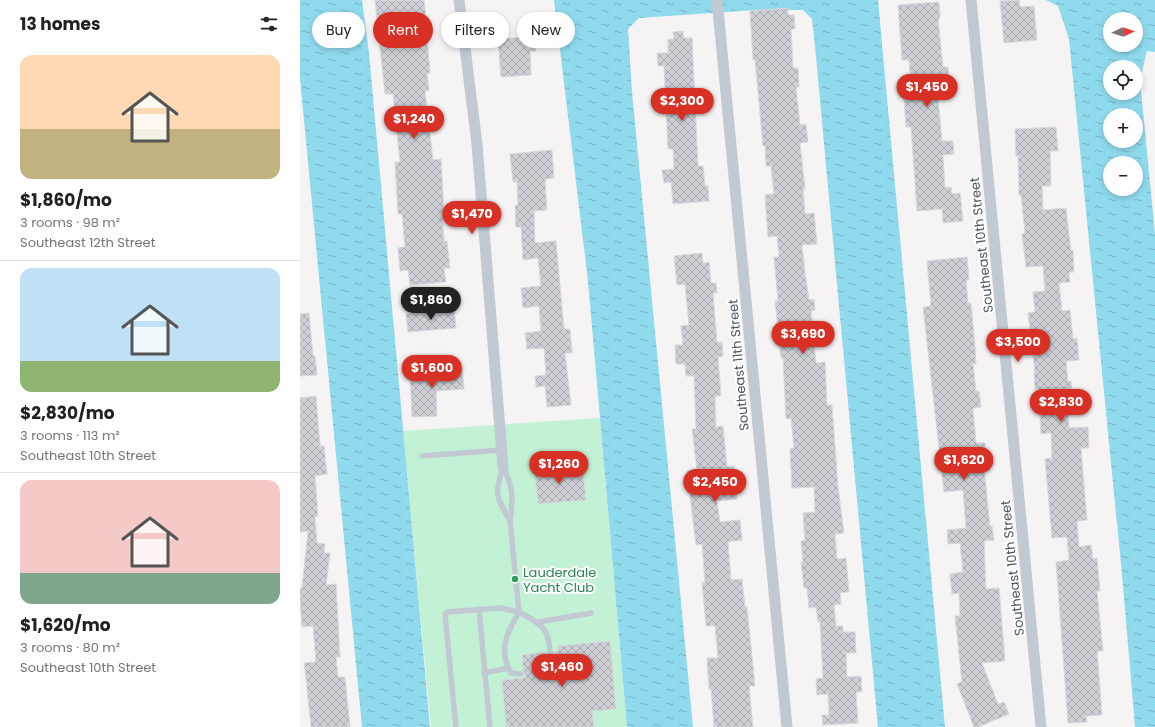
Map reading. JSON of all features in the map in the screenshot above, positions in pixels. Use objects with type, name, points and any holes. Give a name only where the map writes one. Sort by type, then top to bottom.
[{"type":"street","points":[[459,0],[477,144],[503,467]]},
{"type":"street","name":"Southeast 11th Street","points":[[717,0],[786,727]]},
{"type":"street","name":"Southeast 10th Street","points":[[971,1],[1041,727]]},
{"type":"lane","points":[[422,456],[501,450]]},
{"type":"lane","points":[[503,467],[498,482],[497,498],[510,521]]},
{"type":"lane","points":[[503,467],[510,480],[513,496],[510,521],[518,612],[508,630],[504,645],[506,665],[511,673],[521,674]]},
{"type":"lane","points":[[456,727],[445,615],[448,612],[500,608],[518,612],[538,622],[547,632],[550,649],[551,665],[550,669],[545,671]]},
{"type":"lane","points":[[479,609],[490,727]]},
{"type":"lane","points":[[538,622],[591,613]]},
{"type":"lane","points":[[484,673],[508,668]]},
{"type":"green space","name":"Lauderdale Yacht Club","points":[[600,418],[627,727],[431,727],[403,431]]},
{"type":"water","points":[[300,0],[362,0],[364,12],[312,12],[312,48],[365,48],[365,23],[430,727],[362,727],[300,78]]},
{"type":"water","points":[[554,0],[878,0],[945,727],[878,727],[812,19],[803,10],[755,10],[639,18],[628,29],[632,92],[693,727],[627,727],[588,281],[560,48],[575,48],[575,12],[555,12]]},
{"type":"water","points":[[1046,0],[1155,0],[1155,52],[1147,51],[1143,68],[1143,60],[1103,60],[1103,100],[1142,100],[1143,108],[1103,108],[1103,148],[1143,148],[1143,111],[1155,234],[1155,727],[1135,727],[1122,574],[1069,39],[1058,6]]},
{"type":"building","points":[[375,0],[424,0],[425,12],[376,12]]},
{"type":"building","points":[[1019,0],[1020,7],[1034,6],[1037,40],[1004,43],[1000,1]]},
{"type":"building","points":[[939,2],[940,18],[938,19],[943,67],[948,67],[950,87],[937,88],[942,141],[953,141],[954,154],[943,155],[945,188],[951,187],[952,194],[960,193],[963,221],[943,223],[942,209],[917,211],[911,127],[906,127],[904,100],[912,99],[909,60],[902,60],[898,5]]},
{"type":"building","points":[[788,8],[788,15],[794,15],[795,29],[791,29],[793,68],[798,68],[799,87],[796,87],[800,125],[806,124],[808,142],[800,143],[805,189],[803,189],[805,214],[814,213],[817,244],[802,245],[809,300],[814,299],[815,310],[811,311],[816,363],[825,362],[827,405],[832,405],[838,487],[844,533],[835,534],[837,559],[846,558],[849,592],[840,593],[841,604],[834,605],[836,626],[843,626],[843,632],[855,632],[856,653],[846,653],[847,677],[861,676],[862,692],[856,692],[858,723],[823,725],[822,715],[829,715],[828,694],[817,695],[816,679],[823,678],[820,622],[818,622],[816,607],[809,608],[807,588],[804,588],[801,562],[803,562],[801,541],[805,540],[803,513],[815,512],[814,487],[792,488],[790,449],[794,448],[791,418],[786,419],[783,358],[781,358],[775,301],[778,301],[774,257],[779,257],[777,236],[768,237],[765,195],[774,194],[771,166],[766,166],[765,145],[763,146],[755,60],[753,60],[750,11]]},
{"type":"building","points":[[683,31],[684,38],[692,38],[698,166],[703,166],[705,186],[708,186],[709,201],[673,204],[671,182],[664,183],[662,170],[674,169],[673,149],[668,149],[664,66],[658,66],[657,53],[668,53],[668,39],[674,39],[673,32]]},
{"type":"building","points":[[517,37],[517,48],[536,48],[536,51],[530,51],[531,75],[501,77],[499,48],[509,48],[509,38]]},
{"type":"building","points":[[380,48],[428,48],[430,73],[427,73],[429,90],[425,91],[433,160],[441,159],[444,241],[447,241],[450,268],[444,268],[446,282],[410,285],[408,270],[400,271],[398,248],[405,247],[402,214],[398,214],[395,162],[400,162],[393,94],[385,94]]},
{"type":"building","points":[[1056,127],[1058,151],[1050,151],[1051,186],[1042,186],[1043,210],[1066,208],[1071,251],[1073,250],[1074,272],[1069,272],[1070,282],[1059,283],[1062,311],[1070,310],[1073,339],[1077,338],[1079,360],[1066,361],[1068,381],[1071,381],[1073,405],[1068,406],[1069,428],[1088,427],[1089,448],[1081,448],[1087,520],[1077,521],[1079,547],[1091,545],[1093,559],[1097,558],[1100,591],[1097,591],[1103,651],[1097,651],[1102,715],[1086,716],[1087,722],[1068,723],[1056,562],[1069,560],[1067,537],[1052,538],[1045,459],[1052,458],[1051,433],[1041,434],[1040,415],[1050,414],[1047,389],[1035,390],[1035,372],[1028,313],[1035,312],[1033,292],[1045,291],[1043,266],[1026,267],[1022,234],[1025,233],[1021,195],[1019,195],[1018,156],[1016,156],[1015,129]]},
{"type":"building","points":[[552,150],[554,178],[545,179],[547,210],[534,211],[535,243],[556,241],[564,329],[570,329],[572,353],[565,353],[571,405],[547,407],[545,386],[536,387],[535,376],[546,375],[544,348],[527,349],[525,333],[541,331],[539,306],[523,308],[521,288],[541,286],[538,258],[523,260],[521,227],[516,227],[515,205],[518,205],[517,182],[513,182],[510,154]]},
{"type":"building","points":[[702,253],[703,263],[709,262],[711,283],[716,283],[717,293],[713,293],[717,342],[722,342],[723,356],[718,357],[721,396],[715,396],[716,427],[723,426],[727,467],[734,466],[737,499],[717,501],[720,522],[740,520],[742,540],[728,542],[731,580],[742,579],[745,607],[747,607],[755,686],[749,686],[753,727],[714,727],[711,689],[709,689],[707,658],[718,658],[715,626],[706,626],[702,582],[705,582],[702,544],[696,545],[687,471],[697,470],[692,429],[696,429],[694,376],[686,376],[685,364],[676,364],[675,345],[683,345],[681,326],[689,325],[685,284],[677,285],[674,256]]},
{"type":"building","points":[[967,257],[969,280],[966,280],[968,303],[971,303],[975,346],[976,364],[973,364],[976,391],[979,391],[981,407],[973,408],[976,443],[985,443],[986,457],[983,457],[990,526],[992,526],[994,540],[984,541],[986,589],[999,588],[1005,661],[982,663],[998,704],[1004,702],[1009,714],[978,727],[974,727],[957,684],[962,682],[955,616],[960,616],[959,593],[952,594],[950,574],[963,572],[960,543],[948,544],[947,530],[966,528],[963,490],[944,492],[923,307],[931,306],[927,261]]},
{"type":"building","points":[[454,309],[456,328],[408,332],[406,314]]},
{"type":"building","points":[[309,313],[313,356],[315,356],[317,375],[300,376],[300,314]]},
{"type":"building","points":[[462,368],[464,389],[436,391],[437,416],[412,417],[410,373]]},
{"type":"building","points":[[316,396],[320,446],[324,446],[327,474],[315,476],[318,516],[315,517],[317,543],[325,544],[324,553],[330,553],[326,585],[336,584],[340,657],[336,657],[338,677],[345,677],[350,727],[311,727],[304,663],[316,662],[313,626],[302,627],[300,601],[300,588],[302,588],[308,531],[300,532],[300,398]]},
{"type":"building","points":[[552,463],[553,473],[583,470],[586,500],[538,504],[534,465]]},
{"type":"building","points":[[610,641],[616,709],[592,711],[594,727],[506,727],[502,680],[524,678],[525,674],[523,670],[522,655],[546,652],[547,664],[541,671],[545,675],[551,673],[555,667],[554,652],[558,651],[558,646]]},
{"type":"place","name":"Lauderdale Yacht Club","points":[[515,579]]}]
